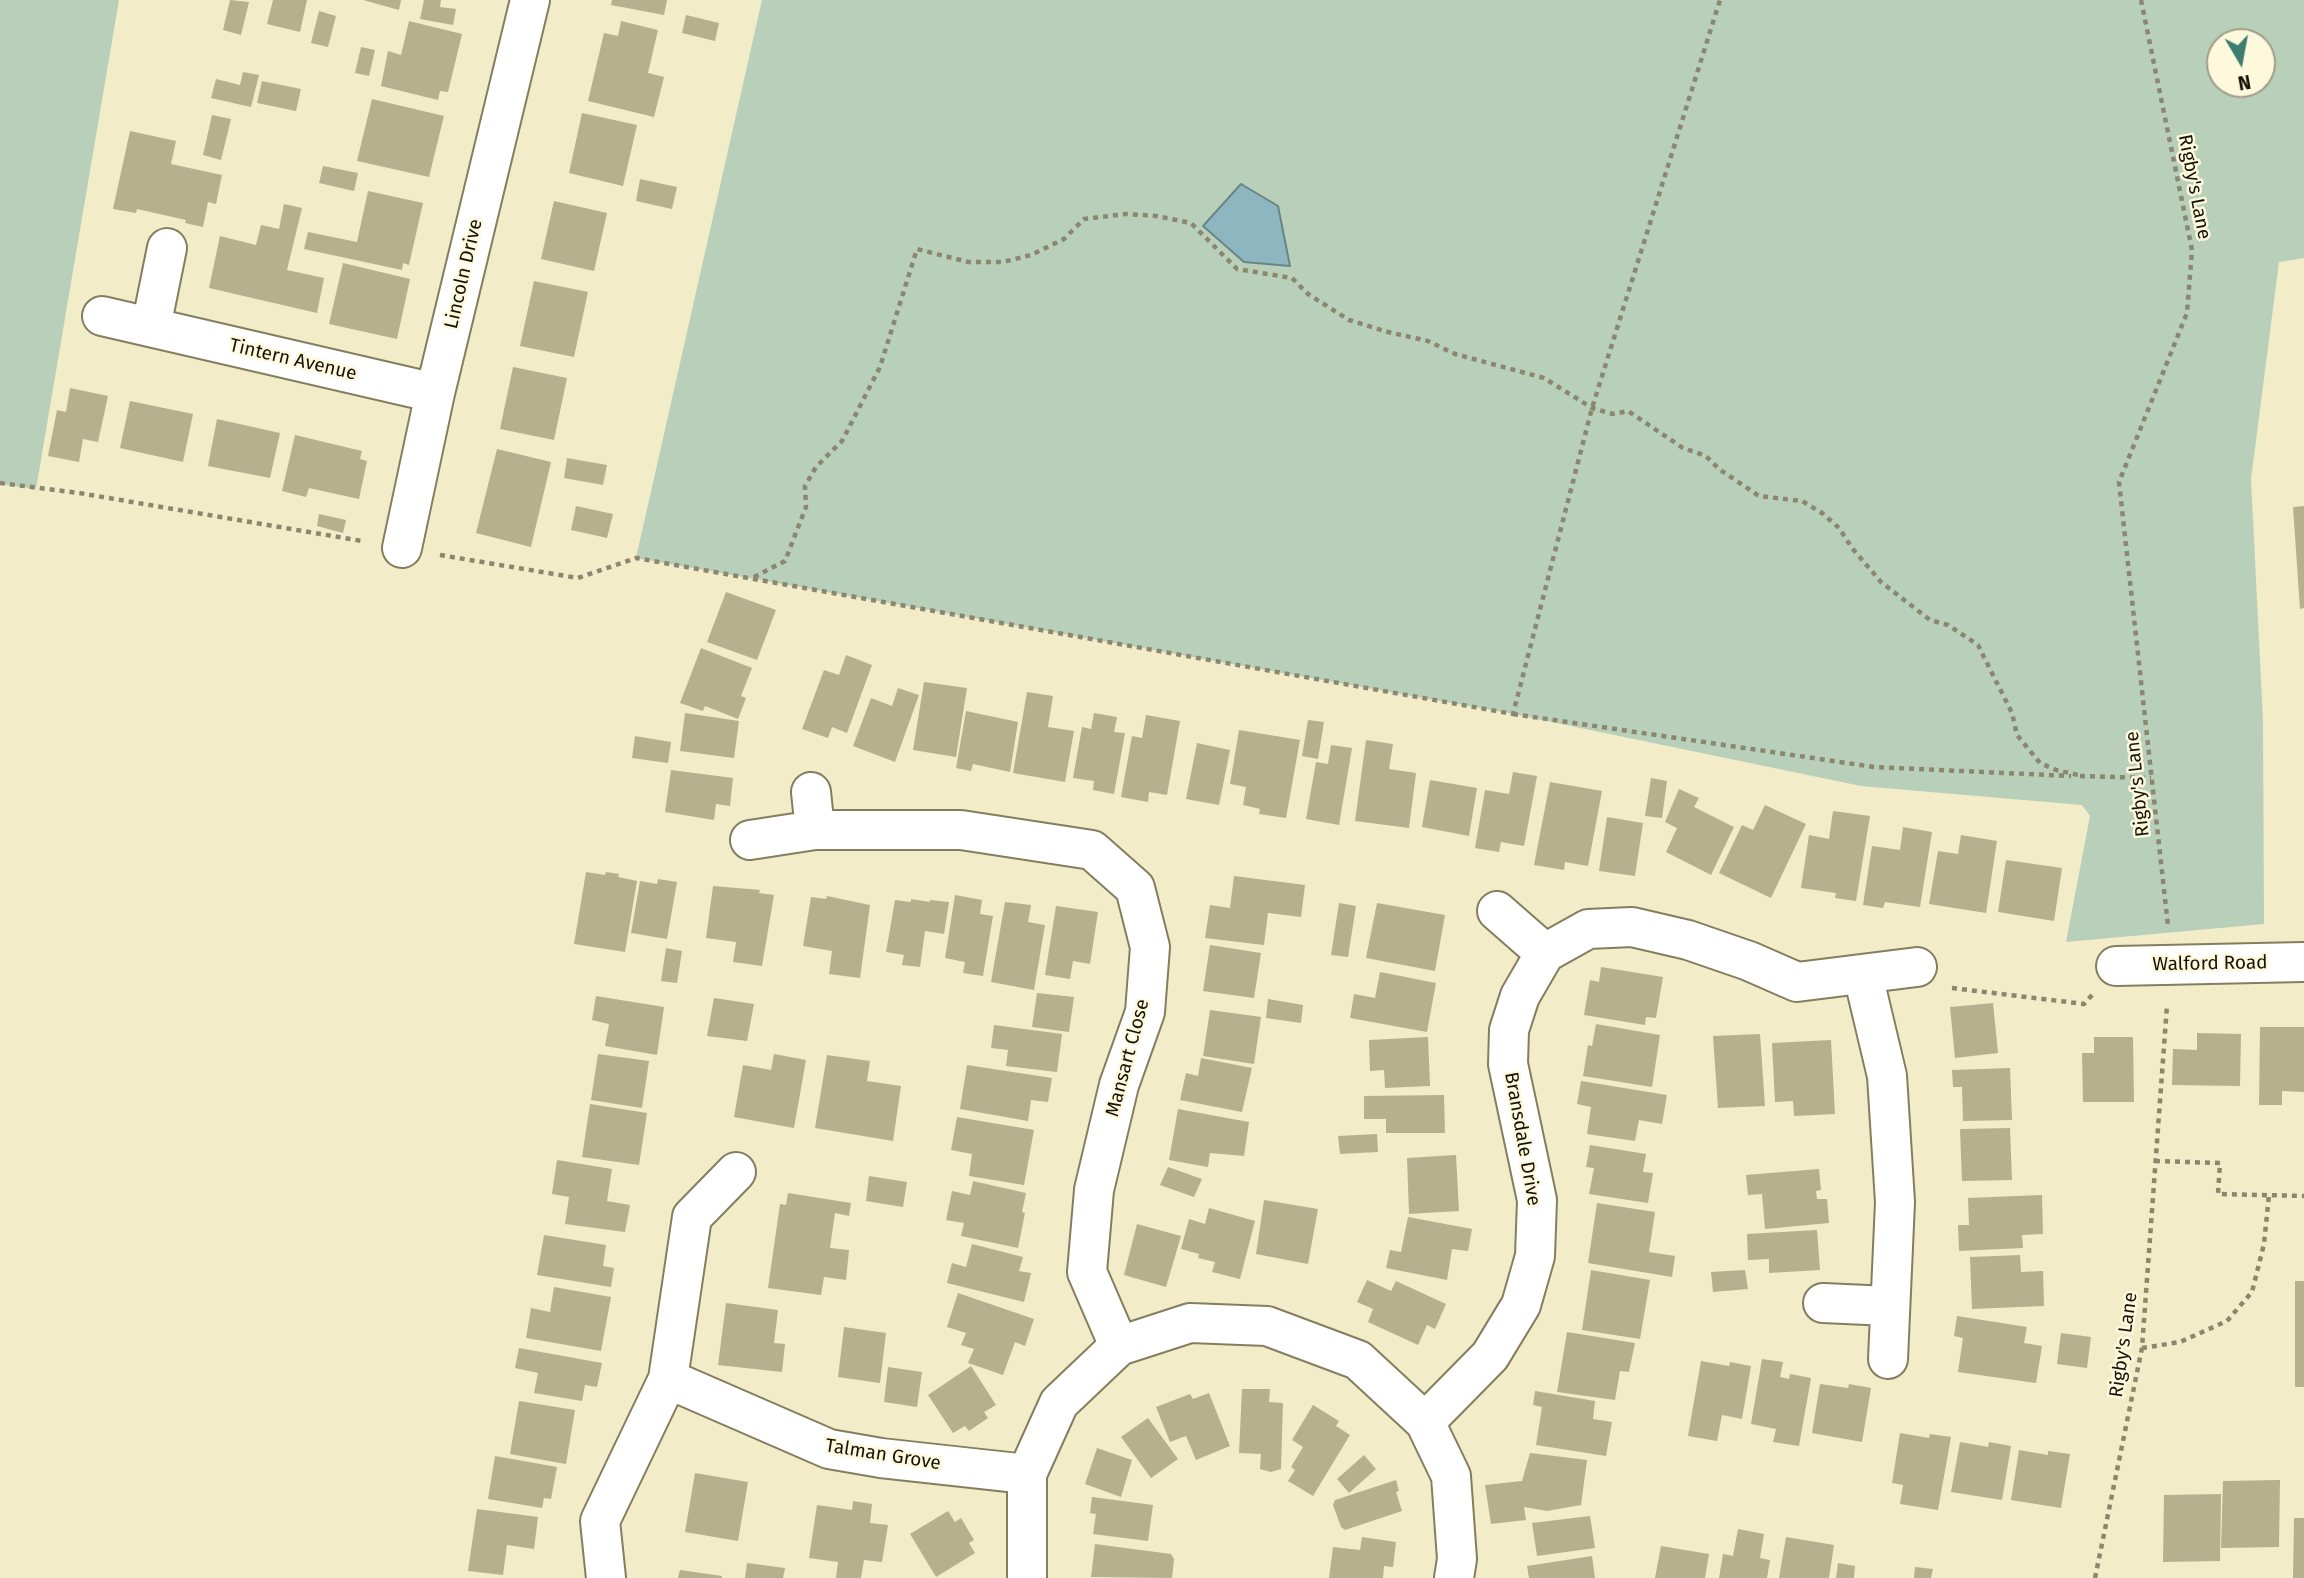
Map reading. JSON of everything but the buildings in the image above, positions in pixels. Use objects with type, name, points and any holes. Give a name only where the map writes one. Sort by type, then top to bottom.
[{"type":"street","name":"Lincoln Drive","points":[[402,548],[435,393],[530,0]]},
{"type":"street","points":[[151,327],[167,248]]},
{"type":"street","name":"Tintern Avenue","points":[[102,316],[435,393]]},
{"type":"street","points":[[811,792],[815,830]]},
{"type":"street","name":"Mansart Close","points":[[750,840],[815,830],[961,830],[1092,850],[1135,888],[1150,947],[1144,1012],[1119,1086],[1094,1190],[1087,1272],[1119,1346]]},
{"type":"street","points":[[1497,911],[1545,953],[1588,929],[1632,927],[1688,940],[1749,961],[1797,982],[1917,967]]},
{"type":"street","name":"Bransdale Drive","points":[[1425,1422],[1490,1356],[1521,1305],[1535,1256],[1536,1200],[1508,1064],[1509,1030],[1520,996],[1545,953]]},
{"type":"street","name":"Walford Road","points":[[2116,966],[2304,962]]},
{"type":"street","points":[[1863,975],[1887,1076],[1895,1202],[1888,1359]]},
{"type":"street","points":[[606,1578],[600,1521],[668,1379],[692,1217],[736,1171]]},
{"type":"street","points":[[1823,1303],[1889,1306]]},
{"type":"street","points":[[1027,1578],[1027,1474],[1059,1403],[1119,1346],[1190,1323],[1267,1326],[1358,1360],[1425,1422],[1451,1476],[1457,1559],[1454,1578]]},
{"type":"street","name":"Talman Grove","points":[[668,1379],[829,1449],[881,1458],[1027,1474]]},
{"type":"path","points":[[1513,714],[1592,408],[1720,0]]},
{"type":"path","name":"Rigby's Lane","points":[[2095,1578],[2141,1348],[2170,965],[2119,482],[2187,313],[2192,250],[2141,0]]},
{"type":"path","points":[[753,578],[785,561],[806,508],[805,486],[816,467],[842,441],[880,367],[917,249],[968,262],[1003,262],[1031,255],[1063,239],[1084,219],[1126,214],[1156,216],[1191,223],[1237,269],[1292,278],[1308,294],[1349,320],[1428,341],[1455,354],[1544,378],[1592,408],[1613,414],[1628,411],[1683,448],[1706,456],[1719,469],[1759,496],[1802,501],[1822,513],[1839,528],[1881,582],[1930,620],[1948,625],[1978,645],[2012,713],[2017,736],[2040,763],[2083,776]]},
{"type":"path","points":[[0,483],[79,493],[579,578],[636,558],[1513,714],[1874,767],[2151,778]]},
{"type":"path","points":[[1917,967],[1934,986],[2084,1004],[2116,966]]},
{"type":"path","points":[[2155,1161],[2220,1163],[2218,1194],[2304,1196]]},
{"type":"path","points":[[2141,1348],[2180,1342],[2227,1321],[2252,1292],[2264,1244],[2269,1195]]},
{"type":"green space","points":[[0,0],[119,0],[36,489],[0,484]]},
{"type":"green space","points":[[762,0],[2304,0],[2304,258],[2279,262],[2251,479],[2263,721],[2264,924],[2066,942],[2090,816],[2082,805],[1861,786],[1513,714],[636,558]]},
{"type":"water","points":[[1241,184],[1278,206],[1290,266],[1244,262],[1203,226]]}]
